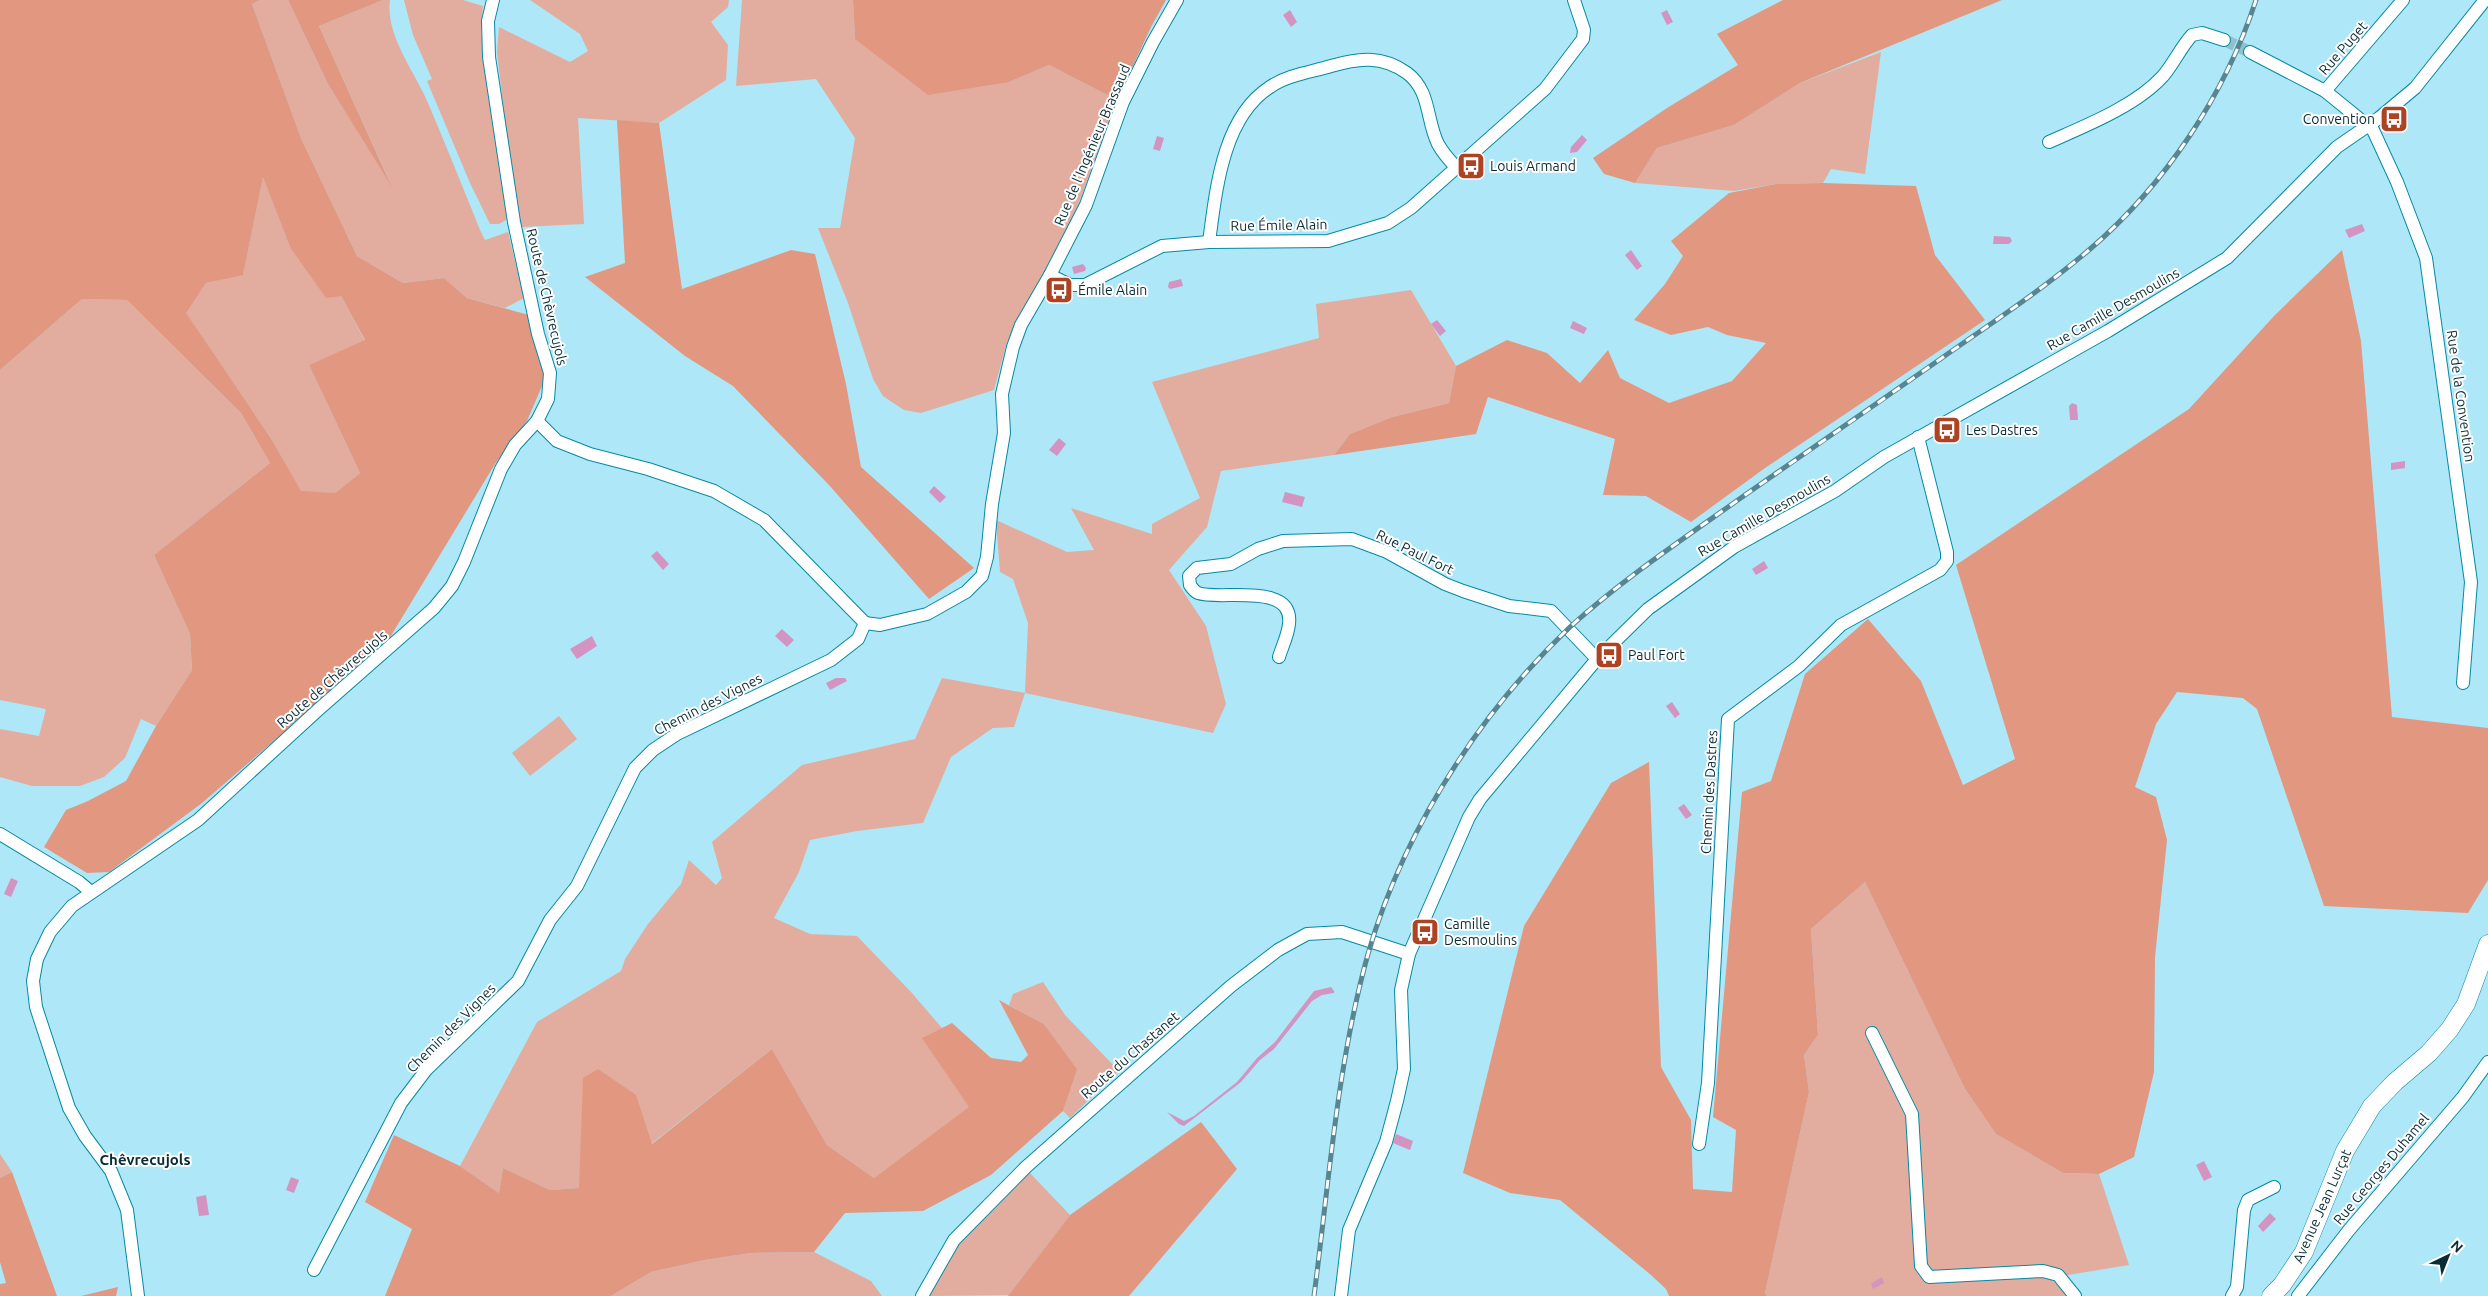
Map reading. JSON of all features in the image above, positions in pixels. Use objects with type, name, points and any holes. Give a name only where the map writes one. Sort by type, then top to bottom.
[{"type":"main road","name":"Avenue Jean Lurçat","points":[[2271,1296],[2282,1285],[2304,1252],[2345,1151],[2372,1106],[2395,1082],[2429,1054],[2450,1029],[2469,997],[2488,944]]},
{"type":"street","name":"Route de Chèvrecujols","points":[[138,1296],[127,1210],[111,1171],[86,1136],[70,1108],[36,1007],[32,981],[37,959],[50,932],[72,906],[198,820],[319,709],[434,608],[452,586],[464,562],[501,469],[515,445],[537,421],[548,399],[550,373],[538,334],[510,199],[488,57],[488,21],[493,0]]},
{"type":"street","name":"Rue de l'Ingénieur Brassaud","points":[[865,623],[880,625],[927,614],[966,592],[982,576],[987,557],[992,504],[1004,433],[1002,394],[1013,347],[1021,325],[1050,275],[1086,205],[1124,102],[1153,42],[1177,0]]},
{"type":"street","name":"Rue Émile Alain","points":[[1050,275],[1070,285],[1085,285],[1162,246],[1208,242],[1328,241],[1388,224],[1411,208],[1545,89],[1583,39],[1584,30],[1574,0]]},
{"type":"street","name":"Rue Puget","points":[[2325,91],[2403,0]]},
{"type":"street","name":"Rue Camille Desmoulins","points":[[1341,1296],[1349,1230],[1386,1142],[1404,1069],[1401,990],[1409,954],[1469,817],[1480,799],[1597,659],[1648,609],[1713,560],[1836,491],[1884,457],[2103,334],[2227,258],[2337,147],[2415,88],[2485,0]]},
{"type":"street","points":[[2049,142],[2090,124],[2142,94],[2162,76],[2192,35],[2202,33],[2224,40]]},
{"type":"street","name":"Rue de la Convention","points":[[2250,52],[2325,91],[2373,130],[2397,182],[2426,258],[2471,582],[2463,683]]},
{"type":"street","points":[[1208,242],[1219,174],[1233,133],[1249,107],[1269,87],[1289,78],[1354,60],[1376,59],[1391,63],[1408,74],[1420,87],[1428,104],[1438,143],[1457,168]]},
{"type":"street","points":[[537,421],[557,441],[590,454],[648,469],[714,491],[764,520],[865,623]]},
{"type":"street","name":"Chemin des Dastres","points":[[1698,1144],[1708,1083],[1728,719],[1799,666],[1842,625],[1940,570],[1946,561],[1947,552],[1918,437]]},
{"type":"street","name":"Rue Paul Fort","points":[[1279,657],[1289,625],[1289,614],[1281,604],[1271,599],[1246,594],[1213,596],[1196,592],[1190,585],[1189,576],[1197,568],[1231,564],[1258,549],[1284,541],[1352,539],[1387,552],[1445,584],[1463,591],[1509,606],[1551,612],[1597,659]]},
{"type":"street","name":"Chemin des Vignes","points":[[314,1270],[402,1103],[426,1070],[518,981],[550,920],[577,886],[635,768],[653,750],[678,734],[831,660],[858,639],[865,623]]},
{"type":"street","points":[[0,834],[79,882],[90,892]]},
{"type":"street","name":"Route du Chastanet","points":[[922,1296],[954,1240],[1026,1167],[1231,986],[1278,950],[1307,934],[1342,932],[1409,954]]},
{"type":"street","points":[[1872,1033],[1912,1114],[1921,1266],[1929,1277],[2043,1271],[2058,1275],[2075,1296]]},
{"type":"street","name":"Rue Georges Duhamel","points":[[2298,1296],[2350,1230],[2463,1096],[2488,1062]]},
{"type":"street","points":[[2237,1293],[2244,1210],[2248,1200],[2274,1187]]},
{"type":"shaded area","points":[[0,0],[260,0],[252,4],[301,138],[357,256],[403,283],[444,278],[467,298],[529,315],[545,379],[527,421],[495,464],[386,644],[202,803],[109,872],[87,873],[44,847],[66,810],[126,781],[156,726],[192,670],[190,634],[154,555],[270,463],[241,413],[127,300],[82,299],[0,370]],"holes":[[[263,177],[290,247],[326,298],[341,296],[365,340],[309,365],[360,473],[335,493],[301,491],[272,440],[186,313],[206,283],[243,275]]]},
{"type":"shaded area","points":[[260,0],[288,0],[328,84],[390,182],[319,26],[383,0],[390,0],[392,27],[396,40],[428,103],[485,240],[508,232],[524,298],[505,308],[467,298],[444,278],[403,283],[357,256],[301,138],[252,4]]},
{"type":"shaded area","points":[[288,0],[383,0],[319,26],[392,187],[328,84]]},
{"type":"shaded area","points":[[404,0],[463,0],[483,6],[481,31],[484,59],[508,219],[499,224],[490,224],[470,183],[427,81],[432,79],[413,35]]},
{"type":"shaded area","points":[[530,0],[729,0],[728,7],[711,22],[728,45],[726,80],[659,123],[578,118],[584,224],[521,227],[515,206],[497,52],[499,27],[570,62],[588,51],[580,34]]},
{"type":"shaded area","points":[[742,0],[853,0],[855,39],[1009,82],[1049,65],[1117,100],[1076,211],[1007,342],[994,390],[921,413],[904,410],[883,396],[873,379],[848,303],[818,228],[840,228],[855,138],[816,79],[736,86]]},
{"type":"shaded area","points":[[853,0],[1166,0],[1151,27],[1117,100],[1049,65],[1009,82],[928,95],[855,39]]},
{"type":"shaded area","points":[[1783,0],[2002,0],[1800,83],[1734,125],[1657,148],[1635,183],[1604,174],[1593,158],[1667,108],[1738,65],[1717,34]]},
{"type":"shaded area","points":[[1290,10],[1297,22],[1291,27],[1283,15]]},
{"type":"shaded area","points":[[1667,10],[1673,22],[1667,25],[1661,13]]},
{"type":"shaded area","points":[[1881,52],[1865,174],[1831,169],[1823,183],[1776,184],[1734,191],[1635,183],[1657,148],[1734,125],[1800,83]]},
{"type":"shaded area","points":[[617,120],[659,123],[682,289],[791,250],[815,254],[846,384],[861,467],[974,568],[929,599],[829,485],[733,386],[685,356],[585,277],[625,263]]},
{"type":"shaded area","points":[[1582,135],[1587,140],[1577,152],[1570,153],[1571,147]]},
{"type":"shaded area","points":[[1157,136],[1164,138],[1160,151],[1153,149]]},
{"type":"shaded area","points":[[263,176],[290,247],[341,296],[365,341],[309,365],[360,473],[335,493],[301,492],[272,440],[185,313],[206,283],[243,274]]},
{"type":"shaded area","points":[[1823,183],[1916,186],[1935,255],[1985,320],[1765,468],[1691,522],[1646,496],[1603,495],[1615,439],[1488,397],[1476,434],[1334,455],[1350,434],[1392,417],[1449,403],[1456,366],[1507,340],[1547,353],[1580,383],[1608,350],[1620,378],[1669,403],[1732,381],[1766,343],[1727,335],[1708,327],[1671,335],[1634,320],[1665,284],[1683,256],[1671,241],[1729,193],[1776,184]]},
{"type":"shaded area","points":[[2362,224],[2365,231],[2349,238],[2345,230]]},
{"type":"shaded area","points":[[1994,236],[2010,237],[2012,241],[2009,244],[1993,244]]},
{"type":"shaded area","points":[[1631,250],[1642,266],[1637,270],[1625,255]]},
{"type":"shaded area","points":[[2342,250],[2361,341],[2392,717],[2488,728],[2488,880],[2468,913],[2324,906],[2257,709],[2243,698],[2177,692],[2156,724],[2135,787],[2156,797],[2167,840],[2155,957],[2154,1072],[2134,1157],[2099,1174],[2063,1173],[1996,1134],[1965,1089],[1865,882],[1811,929],[1818,1035],[1804,1055],[1809,1092],[1765,1293],[1767,1296],[1669,1296],[1666,1289],[1651,1275],[1560,1200],[1510,1193],[1463,1173],[1524,926],[1611,783],[1649,762],[1661,1067],[1691,1120],[1693,1189],[1732,1192],[1736,1130],[1713,1117],[1742,792],[1771,781],[1805,674],[1868,619],[1921,681],[1963,785],[2015,759],[1956,565],[2189,409],[2275,315]]},
{"type":"shaded area","points":[[1083,264],[1086,268],[1085,271],[1074,274],[1072,267]]},
{"type":"shaded area","points":[[1181,279],[1183,286],[1170,289],[1168,287],[1169,282]]},
{"type":"shaded area","points":[[1411,290],[1456,366],[1449,403],[1392,417],[1350,434],[1334,455],[1221,471],[1207,527],[1169,570],[1206,626],[1226,704],[1213,733],[1025,693],[1028,623],[1013,579],[1000,572],[996,520],[1067,552],[1094,550],[1071,508],[1152,534],[1152,524],[1200,498],[1152,382],[1319,338],[1316,304]]},
{"type":"shaded area","points":[[82,299],[127,300],[241,413],[270,463],[154,555],[190,634],[192,670],[156,726],[141,719],[125,758],[104,777],[80,786],[32,786],[0,777],[0,729],[39,736],[46,709],[0,700],[0,370]]},
{"type":"shaded area","points":[[1437,320],[1446,331],[1440,336],[1431,324]]},
{"type":"shaded area","points":[[1573,321],[1587,328],[1584,334],[1570,328]]},
{"type":"shaded area","points":[[2072,403],[2077,405],[2078,420],[2070,420],[2069,406]]},
{"type":"shaded area","points":[[1059,438],[1066,444],[1057,456],[1049,450]]},
{"type":"shaded area","points":[[2405,461],[2405,468],[2391,470],[2391,463]]},
{"type":"shaded area","points":[[934,486],[946,497],[940,503],[929,492]]},
{"type":"shaded area","points":[[1285,492],[1305,497],[1302,507],[1282,502]]},
{"type":"shaded area","points":[[657,551],[669,564],[663,570],[651,556]]},
{"type":"shaded area","points":[[1764,561],[1768,568],[1756,575],[1752,569]]},
{"type":"shaded area","points":[[782,629],[794,640],[787,647],[775,636]]},
{"type":"shaded area","points":[[592,636],[597,646],[577,659],[570,649]]},
{"type":"shaded area","points":[[836,678],[845,678],[847,681],[830,690],[826,683]]},
{"type":"shaded area","points":[[942,678],[1025,693],[1014,727],[993,728],[951,757],[923,823],[857,831],[810,840],[799,872],[774,918],[810,934],[857,936],[911,992],[942,1028],[923,1038],[970,1107],[874,1178],[827,1145],[772,1049],[651,1144],[579,1188],[550,1190],[503,1168],[499,1193],[460,1166],[537,1022],[621,971],[625,959],[648,924],[681,884],[689,860],[716,885],[722,878],[712,842],[802,765],[915,739]]},
{"type":"shaded area","points":[[1672,702],[1680,714],[1675,718],[1666,706]]},
{"type":"shaded area","points":[[559,716],[577,739],[530,776],[512,753]]},
{"type":"shaded area","points":[[1684,804],[1692,815],[1686,819],[1678,808]]},
{"type":"shaded area","points":[[11,878],[18,881],[11,897],[4,894]]},
{"type":"shaded area","points":[[1865,882],[1965,1089],[1996,1134],[2063,1173],[2099,1174],[2129,1265],[2050,1278],[2067,1294],[2066,1296],[1767,1296],[1765,1293],[1809,1092],[1804,1055],[1818,1035],[1811,929]]},
{"type":"shaded area","points":[[1043,982],[1065,1015],[1119,1071],[1070,1118],[1063,1111],[1076,1068],[1044,1024],[1009,1005],[1013,994]]},
{"type":"shaded area","points":[[1331,987],[1334,993],[1322,995],[1312,1001],[1274,1049],[1260,1060],[1241,1082],[1184,1126],[1179,1124],[1167,1112],[1184,1121],[1194,1116],[1237,1082],[1257,1058],[1275,1042],[1314,991]]},
{"type":"shaded area","points":[[999,1000],[1044,1024],[1077,1069],[1063,1111],[991,1175],[923,1211],[845,1213],[814,1252],[751,1253],[705,1260],[651,1272],[611,1296],[385,1296],[412,1229],[365,1202],[394,1135],[460,1166],[499,1193],[503,1168],[550,1190],[579,1188],[583,1078],[598,1069],[636,1095],[652,1144],[772,1049],[827,1145],[874,1178],[969,1107],[922,1038],[952,1023],[991,1058],[1021,1062],[1028,1055]]},
{"type":"shaded area","points":[[1201,1122],[1237,1169],[1129,1296],[1008,1296],[1070,1215]]},
{"type":"shaded area","points":[[1396,1134],[1413,1141],[1410,1150],[1393,1143]]},
{"type":"shaded area","points":[[0,1154],[12,1172],[0,1178]]},
{"type":"shaded area","points":[[2204,1161],[2212,1177],[2204,1181],[2196,1165]]},
{"type":"shaded area","points":[[12,1172],[57,1296],[0,1296],[0,1284],[6,1283],[0,1262],[0,1178]]},
{"type":"shaded area","points":[[1029,1172],[1070,1215],[1009,1295],[928,1296],[963,1238]]},
{"type":"shaded area","points":[[291,1177],[299,1180],[294,1193],[286,1190]]},
{"type":"shaded area","points":[[206,1195],[209,1215],[199,1216],[196,1197]]},
{"type":"shaded area","points":[[2270,1213],[2276,1219],[2263,1232],[2258,1226]]},
{"type":"shaded area","points":[[814,1252],[871,1281],[882,1296],[611,1296],[651,1272],[705,1260],[751,1253]]},
{"type":"shaded area","points":[[1882,1277],[1884,1283],[1873,1289],[1871,1284]]},
{"type":"shaded area","points":[[118,1287],[116,1296],[81,1296]]},
{"type":"tunnel","points":[[2224,40],[2250,52]]},
{"type":"railway","points":[[1314,1296],[1341,1081],[1357,996],[1368,954],[1385,904],[1405,855],[1443,785],[1482,727],[1539,658],[1570,627],[1612,592],[1678,542],[2034,293],[2071,265],[2117,224],[2143,197],[2167,167],[2210,104],[2228,70],[2256,0]]},
{"type":"place","name":"Convention","points":[[2394,119]]},
{"type":"place","name":"Louis Armand","points":[[1471,166]]},
{"type":"place","name":"Émile Alain","points":[[1059,290]]},
{"type":"place","name":"Les Dastres","points":[[1947,430]]},
{"type":"place","name":"Paul Fort","points":[[1609,655]]},
{"type":"place","name":"Camille Desmoulins","points":[[1425,932]]},
{"type":"district","name":"Chêvrecujols","points":[[145,1159]]}]
